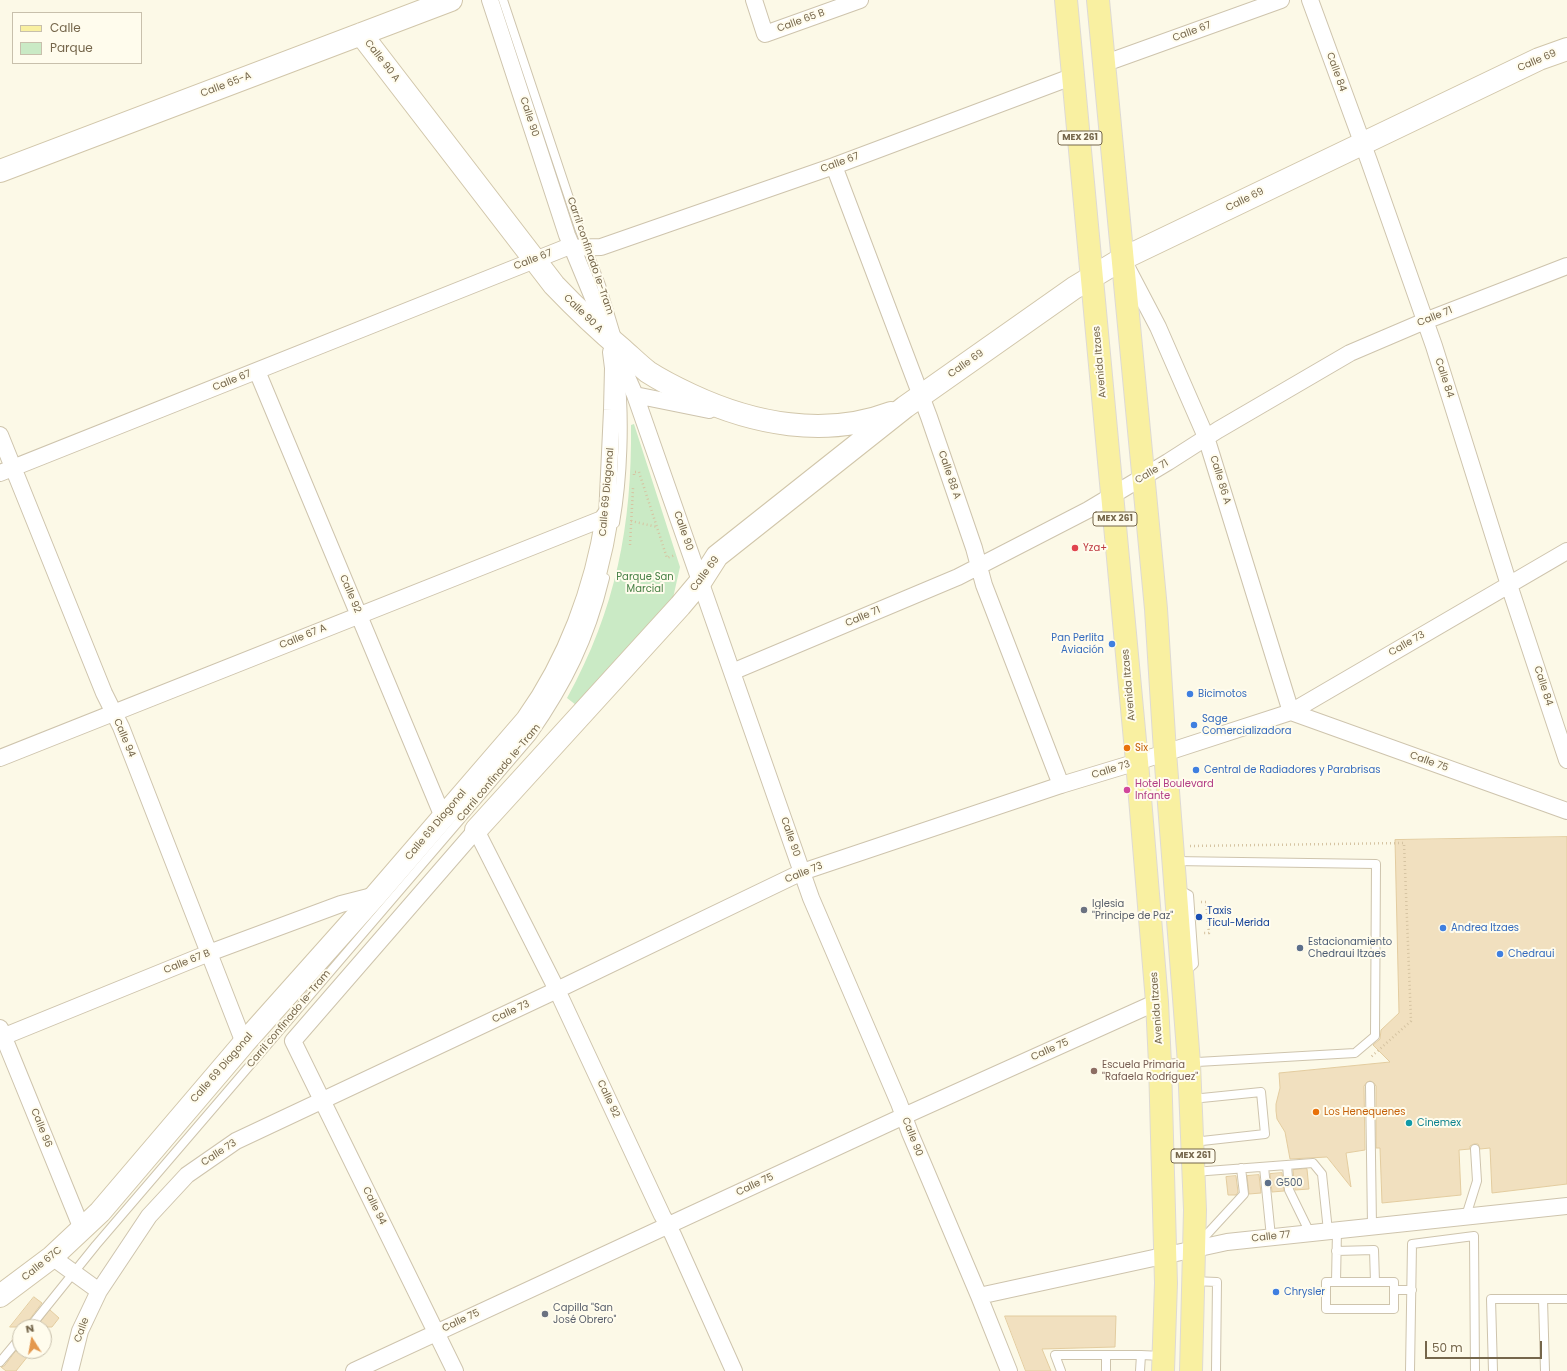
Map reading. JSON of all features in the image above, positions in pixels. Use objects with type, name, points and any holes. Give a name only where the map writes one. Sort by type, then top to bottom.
[{"type":"main road","name":"Calle 65-A","points":[[0,171],[451,0]]},
{"type":"main road","name":"Avenida Itzaes","points":[[1066,0],[1113,496],[1157,1002],[1166,1283],[1163,1363]]},
{"type":"main road","name":"MEX 261","points":[[1098,0],[1142,478],[1156,609],[1165,752],[1178,854],[1175,888],[1194,1057],[1190,1099],[1195,1210],[1191,1371]]},
{"type":"main road","name":"Calle 90 A","points":[[361,34],[554,285],[615,347],[648,371],[663,381],[712,404],[760,420],[785,425],[827,426],[875,418],[913,402]]},
{"type":"main road","name":"Calle 69","points":[[476,830],[680,606],[701,581],[717,556],[913,402],[1074,288],[1122,259],[1539,59],[1567,48]]},
{"type":"main road","name":"Calle 69 Diagonal","points":[[82,1229],[100,1212],[244,1043],[527,720],[544,696],[554,677],[581,617],[610,526]]},
{"type":"main road","name":"Calle 67C","points":[[0,1296],[52,1257],[82,1229]]},
{"type":"street","name":"Calle 90","points":[[490,0],[573,245],[636,395],[811,898],[904,1116],[1009,1371]]},
{"type":"street","name":"Calle 65 B","points":[[754,0],[765,34],[860,0]]},
{"type":"street","name":"Calle 67","points":[[1103,64],[1281,0]]},
{"type":"street","name":"Calle 84","points":[[1310,0],[1425,321],[1509,585],[1567,760]]},
{"type":"street","name":"Calle 67","points":[[7,471],[535,259],[573,245],[601,247],[834,166],[1074,76]]},
{"type":"street","name":"Calle 88 A","points":[[834,166],[913,402],[974,548],[984,585],[1061,785]]},
{"type":"street","name":"Calle 86 A","points":[[1122,259],[1158,327],[1206,437],[1291,712]]},
{"type":"street","name":"Calle 71","points":[[732,672],[958,577],[1113,496],[1206,437],[1350,353],[1425,321],[1567,266]]},
{"type":"street","name":"Calle 69 Diagonal","points":[[610,526],[610,463],[615,347]]},
{"type":"street","name":"Calle 92","points":[[257,370],[443,817]]},
{"type":"street","points":[[636,395],[760,420]]},
{"type":"street","name":"Calle 94","points":[[0,434],[7,471],[101,686],[121,727],[244,1043]]},
{"type":"street","name":"Calle 67 A","points":[[0,758],[359,615],[610,526]]},
{"type":"street","name":"Calle 73","points":[[99,1291],[149,1216],[187,1175],[236,1142],[802,872],[1061,785],[1291,712],[1567,551]]},
{"type":"street","name":"Calle 75","points":[[1291,712],[1567,811]]},
{"type":"street","name":"Calle 92","points":[[476,830],[557,990],[668,1225],[734,1371]]},
{"type":"street","name":"Calle 94","points":[[455,1371],[293,1041],[476,830]]},
{"type":"street","name":"Calle 67 B","points":[[1,1034],[209,953],[341,904],[376,894]]},
{"type":"street","name":"Calle 75","points":[[354,1371],[904,1116],[1157,1002]]},
{"type":"street","name":"Calle 96","points":[[1,1034],[82,1229]]},
{"type":"street","name":"Calle 77","points":[[979,1296],[1227,1242],[1466,1216],[1566,1203]]},
{"type":"street","points":[[52,1257],[75,1272],[99,1291]]},
{"type":"street","name":"Calle","points":[[70,1371],[80,1331],[99,1291]]},
{"type":"lane","name":"Carril confinado Ie-Tram","points":[[503,0],[573,245]]},
{"type":"lane","points":[[610,526],[618,506],[621,453],[622,389],[615,347]]},
{"type":"lane","name":"Carril confinado Ie-Tram","points":[[37,1319],[122,1216],[532,736],[559,694],[579,657],[599,604],[607,566]]},
{"type":"lane","points":[[1160,1064],[1194,1057],[1355,1053],[1375,1036],[1376,864],[1178,854]]},
{"type":"lane","points":[[1370,1086],[1372,1226]]},
{"type":"lane","points":[[1190,1099],[1261,1092],[1265,1134],[1192,1142]]},
{"type":"lane","points":[[1466,1216],[1477,1181],[1475,1149]]},
{"type":"lane","points":[[1193,1172],[1313,1163],[1322,1174],[1336,1251],[1336,1282]]},
{"type":"lane","points":[[1287,1165],[1289,1190],[1310,1233]]},
{"type":"lane","points":[[1264,1166],[1271,1237]]},
{"type":"lane","points":[[1194,1248],[1244,1194],[1241,1168]]},
{"type":"lane","points":[[1410,1371],[1412,1244],[1474,1236],[1475,1371]]},
{"type":"lane","points":[[1336,1251],[1374,1250],[1375,1282]]},
{"type":"lane","points":[[1193,1281],[1217,1282],[1216,1371]]},
{"type":"lane","points":[[1326,1282],[1375,1282],[1394,1282],[1394,1309],[1326,1310],[1326,1282]]},
{"type":"lane","points":[[1394,1290],[1412,1290]]},
{"type":"lane","points":[[1493,1371],[1491,1299],[1567,1299]]},
{"type":"lane","points":[[1543,1299],[1545,1371]]},
{"type":"lane","points":[[0,1362],[12,1348]]},
{"type":"lane","points":[[1061,1371],[1055,1355],[1141,1355],[1163,1363]]},
{"type":"lane","points":[[1106,1355],[1106,1371]]},
{"type":"lane","points":[[1140,1371],[1141,1355]]},
{"type":"path","points":[[634,479],[634,472],[639,472],[667,558]]},
{"type":"path","points":[[630,545],[633,486]]},
{"type":"path","points":[[631,521],[657,527]]},
{"type":"path","points":[[1178,854],[1404,843],[1411,1021],[1371,1057]]},
{"type":"path","points":[[1195,903],[1206,902],[1209,933],[1197,934]]},
{"type":"green space","name":"Parque San Marcial","points":[[634,424],[680,567],[673,598],[576,705],[567,698],[584,665],[598,632],[618,566],[628,498],[631,462],[631,425]]},
{"type":"building","name":"Chedraui","points":[[1567,837],[1567,1184],[1492,1193],[1490,1148],[1480,1149],[1478,1144],[1474,1144],[1470,1146],[1470,1149],[1459,1150],[1461,1195],[1382,1203],[1380,1148],[1376,1148],[1376,1086],[1370,1081],[1364,1086],[1365,1150],[1346,1153],[1351,1187],[1327,1157],[1290,1159],[1285,1132],[1277,1119],[1276,1104],[1280,1088],[1279,1073],[1390,1062],[1373,1045],[1380,1039],[1381,1030],[1399,1013],[1395,840]]},
{"type":"building","points":[[1307,1169],[1309,1189],[1295,1190],[1293,1170]]},
{"type":"building","points":[[1282,1173],[1284,1191],[1272,1192],[1270,1174]]},
{"type":"building","points":[[1259,1175],[1261,1193],[1249,1194],[1247,1176]]},
{"type":"building","points":[[1236,1176],[1238,1192],[1236,1195],[1228,1195],[1226,1177]]},
{"type":"building","points":[[34,1297],[42,1303],[30,1319],[16,1319]]},
{"type":"building","points":[[50,1310],[59,1318],[52,1327],[52,1319],[43,1319]]},
{"type":"building","points":[[1005,1316],[1116,1316],[1115,1347],[1042,1349],[1051,1371],[1026,1371]]},
{"type":"building","points":[[12,1356],[12,1359],[26,1359],[16,1371],[6,1371],[1,1367],[4,1366]]},
{"type":"place","name":"Yza+","points":[[1075,548]]},
{"type":"place","name":"Pan Perlita Aviación","points":[[1112,644]]},
{"type":"place","name":"Bicimotos","points":[[1190,694]]},
{"type":"place","name":"Sage Comercializadora","points":[[1194,725]]},
{"type":"place","name":"Six","points":[[1127,748]]},
{"type":"place","name":"Central de Radiadores y Parabrisas","points":[[1196,770]]},
{"type":"place","name":"Hotel Boulevard Infante","points":[[1127,790]]},
{"type":"place","name":"Iglesia \"Principe de Paz\"","points":[[1084,910]]},
{"type":"place","name":"Taxis Ticul-Merida","points":[[1199,917]]},
{"type":"place","name":"Andrea Itzaes","points":[[1443,928]]},
{"type":"place","name":"Estacionamiento Chedraui Itzaes","points":[[1300,948]]},
{"type":"place","name":"Chedraui","points":[[1500,954]]},
{"type":"place","name":"Escuela Primaria \"Rafaela Rodríguez\"","points":[[1094,1071]]},
{"type":"place","name":"Los Henequenes","points":[[1316,1112]]},
{"type":"place","name":"Cinemex","points":[[1409,1123]]},
{"type":"place","name":"G500","points":[[1268,1183]]},
{"type":"place","name":"Chrysler","points":[[1276,1292]]},
{"type":"place","name":"Capilla \"San José Obrero\"","points":[[545,1314]]}]
